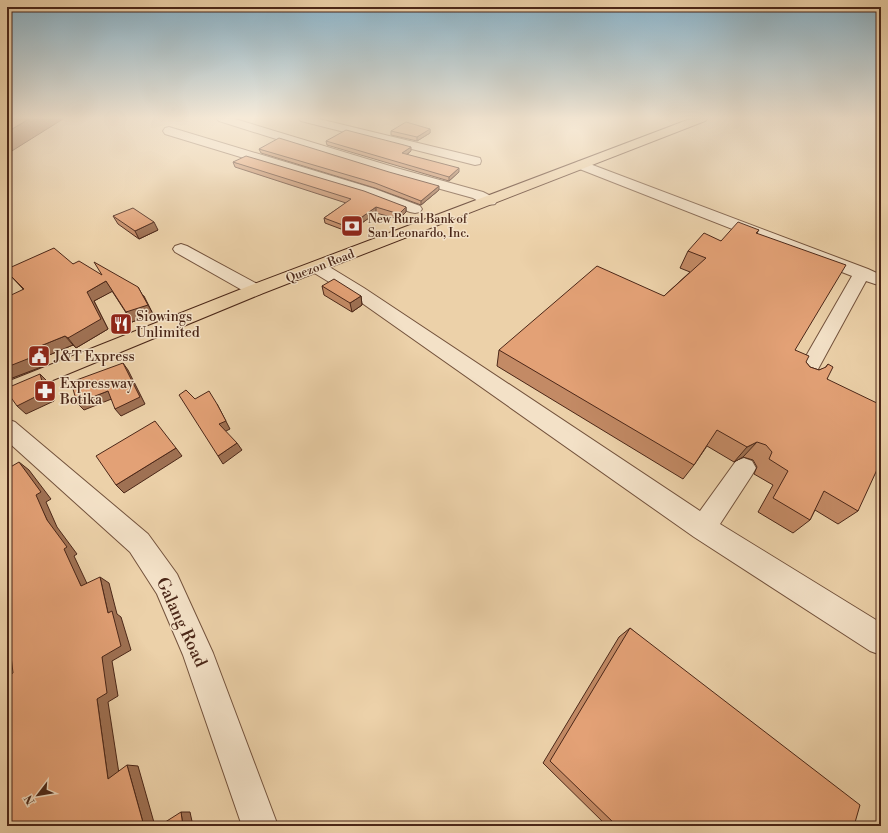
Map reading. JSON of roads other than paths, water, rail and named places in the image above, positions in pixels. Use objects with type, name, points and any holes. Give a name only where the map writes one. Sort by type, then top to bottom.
[{"type":"main road","name":"Quezon Road","points":[[7,391],[255,290],[600,158]]},
{"type":"street","points":[[283,158],[382,182],[478,195],[490,201]]},
{"type":"street","points":[[321,158],[382,182],[415,209]]},
{"type":"street","points":[[382,182],[414,158]]},
{"type":"street","points":[[462,158],[475,161]]},
{"type":"street","points":[[582,165],[881,281]]},
{"type":"street","points":[[181,249],[255,290]]},
{"type":"street","points":[[316,267],[358,292],[703,528],[881,640]]},
{"type":"street","points":[[804,376],[862,273]]},
{"type":"street","name":"Galang Road","points":[[7,428],[139,543],[167,584],[198,653],[260,826]]},
{"type":"street","points":[[703,528],[744,468]]},
{"type":"place","name":"New Rural Bank of San Leonardo, Inc.","points":[[352,226]]},
{"type":"place","name":"Siowings Unlimited","points":[[121,324]]},
{"type":"place","name":"J&T Express","points":[[39,356]]},
{"type":"place","name":"Expressway Botika","points":[[45,391]]}]
